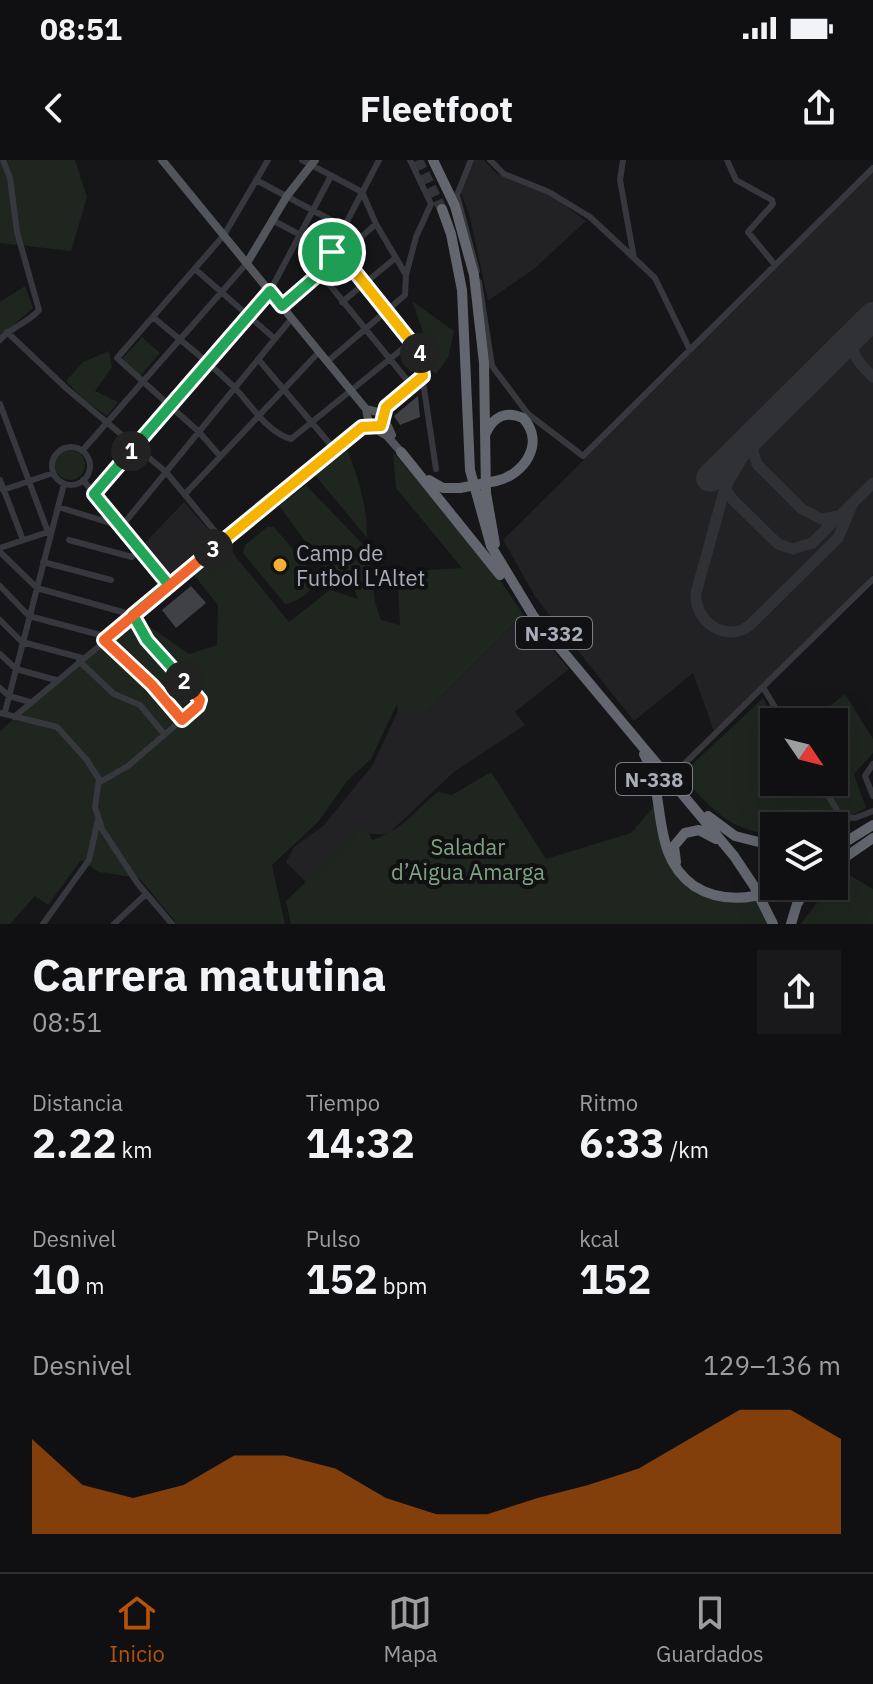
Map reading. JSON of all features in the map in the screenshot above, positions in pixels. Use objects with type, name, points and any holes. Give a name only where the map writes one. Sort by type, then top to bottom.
[{"type":"highway","points":[[433,160],[455,206],[474,275],[484,363],[487,503],[495,544]]},
{"type":"highway","name":"N-332","points":[[656,761],[520,598],[491,546],[473,485],[462,290],[444,207],[458,236],[468,288],[476,467],[483,508],[495,544],[507,569],[533,608],[669,772]]},
{"type":"highway","points":[[404,453],[436,485],[443,488],[496,481],[514,474],[525,464],[531,449],[532,433],[523,418],[508,414],[496,418],[485,435]]},
{"type":"highway","points":[[404,453],[520,598]]},
{"type":"highway","name":"N-338","points":[[609,708],[649,762],[664,844],[672,861],[688,881],[709,894],[732,898],[758,894]]},
{"type":"highway","name":"N-332","points":[[623,716],[749,878],[773,924]]},
{"type":"highway","name":"N-338","points":[[669,772],[718,825],[743,839],[760,843]]},
{"type":"highway","points":[[848,833],[873,823]]},
{"type":"highway","points":[[848,841],[873,823]]},
{"type":"highway","points":[[749,878],[716,840],[699,830],[685,833],[676,842],[674,855],[681,870],[690,879],[714,893],[737,896],[758,894]]},
{"type":"highway","points":[[848,844],[873,831]]},
{"type":"highway","points":[[848,855],[873,838]]},
{"type":"highway","points":[[791,924],[802,900]]},
{"type":"main road","points":[[162,160],[404,453]]},
{"type":"main road","points":[[247,263],[309,161]]},
{"type":"street","points":[[0,340],[39,310],[17,232],[10,178],[3,160]]},
{"type":"street","points":[[220,456],[199,432],[117,358],[224,235],[268,160]]},
{"type":"street","points":[[320,273],[379,160]]},
{"type":"street","points":[[327,362],[405,295],[406,275],[416,237],[431,204],[410,160]]},
{"type":"street","points":[[471,160],[457,195],[476,263],[492,366],[528,414],[583,456],[873,168]]},
{"type":"street","points":[[490,160],[504,174],[549,192],[590,217],[634,258],[655,278],[690,350]]},
{"type":"street","points":[[623,160],[620,180],[634,258]]},
{"type":"street","points":[[727,160],[736,180],[772,200],[773,204],[748,232],[775,265]]},
{"type":"street","points":[[309,161],[362,192],[376,224],[406,275]]},
{"type":"street","points":[[94,494],[270,291],[331,176]]},
{"type":"street","points":[[256,180],[344,227]]},
{"type":"street","points":[[272,220],[340,256],[420,352],[436,469]]},
{"type":"street","points":[[282,306],[376,224]]},
{"type":"street","points":[[342,302],[393,260]]},
{"type":"street","points":[[82,451],[247,263]]},
{"type":"street","points":[[195,269],[275,339]]},
{"type":"street","points":[[320,273],[390,360],[413,384],[425,386]]},
{"type":"street","points":[[153,317],[235,388],[258,416],[282,436],[291,439],[412,341]]},
{"type":"street","points":[[120,526],[292,318]]},
{"type":"street","points":[[7,332],[67,389],[166,472],[223,541]]},
{"type":"street","points":[[185,494],[319,352]]},
{"type":"street","points":[[258,359],[335,450]]},
{"type":"street","points":[[16,717],[133,615],[423,376]]},
{"type":"street","points":[[0,404],[50,531]]},
{"type":"street","points":[[69,447],[82,451],[89,464],[83,480],[74,485],[64,484],[53,473],[52,461],[58,452],[69,447]]},
{"type":"street","points":[[2,490],[53,473]]},
{"type":"street","points":[[0,480],[23,540]]},
{"type":"street","points":[[83,480],[169,585]]},
{"type":"street","points":[[43,924],[89,860],[98,820],[95,802],[100,782],[86,759],[57,727],[3,713],[64,484]]},
{"type":"street","points":[[58,507],[120,526]]},
{"type":"street","points":[[50,531],[0,550],[37,588],[133,615],[147,640],[200,700],[198,706],[116,775],[100,782]]},
{"type":"street","points":[[69,540],[132,557],[139,550]]},
{"type":"street","points":[[43,562],[111,580]]},
{"type":"street","points":[[669,772],[764,689],[873,579]]},
{"type":"street","points":[[0,586],[29,616],[106,638],[182,720]]},
{"type":"street","points":[[0,620],[22,642],[80,660],[114,694],[140,705],[164,734]]},
{"type":"street","points":[[0,654],[16,669],[56,680]]},
{"type":"street","points":[[0,688],[9,696],[30,702]]},
{"type":"street","points":[[764,689],[776,708]]},
{"type":"street","points":[[873,764],[865,776],[873,796]]},
{"type":"street","points":[[828,796],[841,817],[855,818],[873,811]]},
{"type":"street","points":[[98,820],[146,894],[172,924]]},
{"type":"street","points":[[114,924],[146,894]]},
{"type":"shaded area","points":[[473,160],[484,160],[496,173],[551,195],[586,221],[535,268],[488,301],[469,213],[460,191]]},
{"type":"shaded area","points":[[873,172],[873,574],[718,731],[714,731],[693,673],[634,721],[536,598],[503,540]]},
{"type":"shaded area","points":[[184,502],[215,537],[169,576],[143,545]]},
{"type":"shaded area","points":[[523,614],[569,669],[515,712],[525,725],[455,771],[388,834],[365,834],[310,886],[286,862],[294,847],[323,826],[372,766],[398,711],[427,711]]},
{"type":"green space","points":[[0,160],[75,160],[87,197],[71,251],[0,243]]},
{"type":"green space","points":[[25,286],[33,308],[0,337],[0,302]]},
{"type":"green space","points":[[412,301],[454,331],[448,358],[436,374],[426,366],[426,340]]},
{"type":"green space","points":[[142,337],[160,353],[140,376],[121,360]]},
{"type":"green space","points":[[109,351],[112,367],[95,391],[118,402],[107,416],[84,400],[66,381],[83,362]]},
{"type":"green space","points":[[347,449],[362,493],[367,538],[315,475]]},
{"type":"green space","points":[[70,450],[81,454],[85,465],[81,476],[70,480],[59,476],[55,465],[59,454]]},
{"type":"green space","points":[[393,452],[494,571],[523,614],[427,711],[398,711],[397,704],[371,759],[347,781],[318,822],[272,865],[285,924],[174,924],[175,921],[139,878],[99,872],[81,860],[48,905],[35,896],[10,924],[0,924],[0,731],[133,615],[189,654],[217,645],[218,605],[189,569],[223,541],[289,622],[330,590],[358,599],[348,574],[332,577],[279,506],[306,485],[369,551],[375,602],[381,620],[400,625],[397,572],[462,568],[396,488]]},
{"type":"green space","name":"Camp de Futbol L'Altet","points":[[267,527],[274,527],[317,578],[309,591],[290,603],[285,604],[243,553],[245,545]]},
{"type":"green space","points":[[845,694],[873,739],[873,753],[854,774],[866,808],[848,818],[848,812],[760,812],[760,833],[757,832],[721,816],[681,775],[763,698],[768,708],[760,708],[760,796],[848,796],[848,708],[828,708]]},
{"type":"green space","name":"Saladar d’Aigua Amarga","points":[[491,772],[546,859],[631,833],[656,804],[669,865],[717,900],[758,902],[768,924],[291,924],[286,901],[363,827],[366,827],[372,840],[383,836],[438,792],[452,795]]},
{"type":"green space","points":[[848,874],[873,889],[873,924],[801,924],[819,900],[848,900]]},
{"type":"building","points":[[418,396],[420,417],[400,425],[394,416]]},
{"type":"building","points":[[191,586],[206,603],[176,628],[162,610]]},
{"type":"taxiway","points":[[856,332],[854,352],[873,377]]},
{"type":"taxiway","points":[[757,432],[725,488],[696,593],[700,612],[713,626],[730,632],[749,626],[838,538],[853,503]]},
{"type":"taxiway","points":[[754,438],[753,451],[757,464],[802,509],[821,519],[839,516]]},
{"type":"taxiway","points":[[729,459],[722,477],[723,486],[778,544],[793,549],[812,543],[873,483]]},
{"type":"runway","points":[[710,478],[873,316]]},
{"type":"tunnel","points":[[418,160],[442,209]]},
{"type":"place","name":"Camp de Futbol L'Altet","points":[[280,565]]},
{"type":"route","points":[[332,252],[320,273],[282,306],[270,291],[94,494],[169,585],[133,615],[147,640],[200,700],[198,706],[182,720],[152,685],[104,640],[133,615],[362,427],[381,426],[386,407],[423,376],[418,348],[344,258],[332,252]]}]
